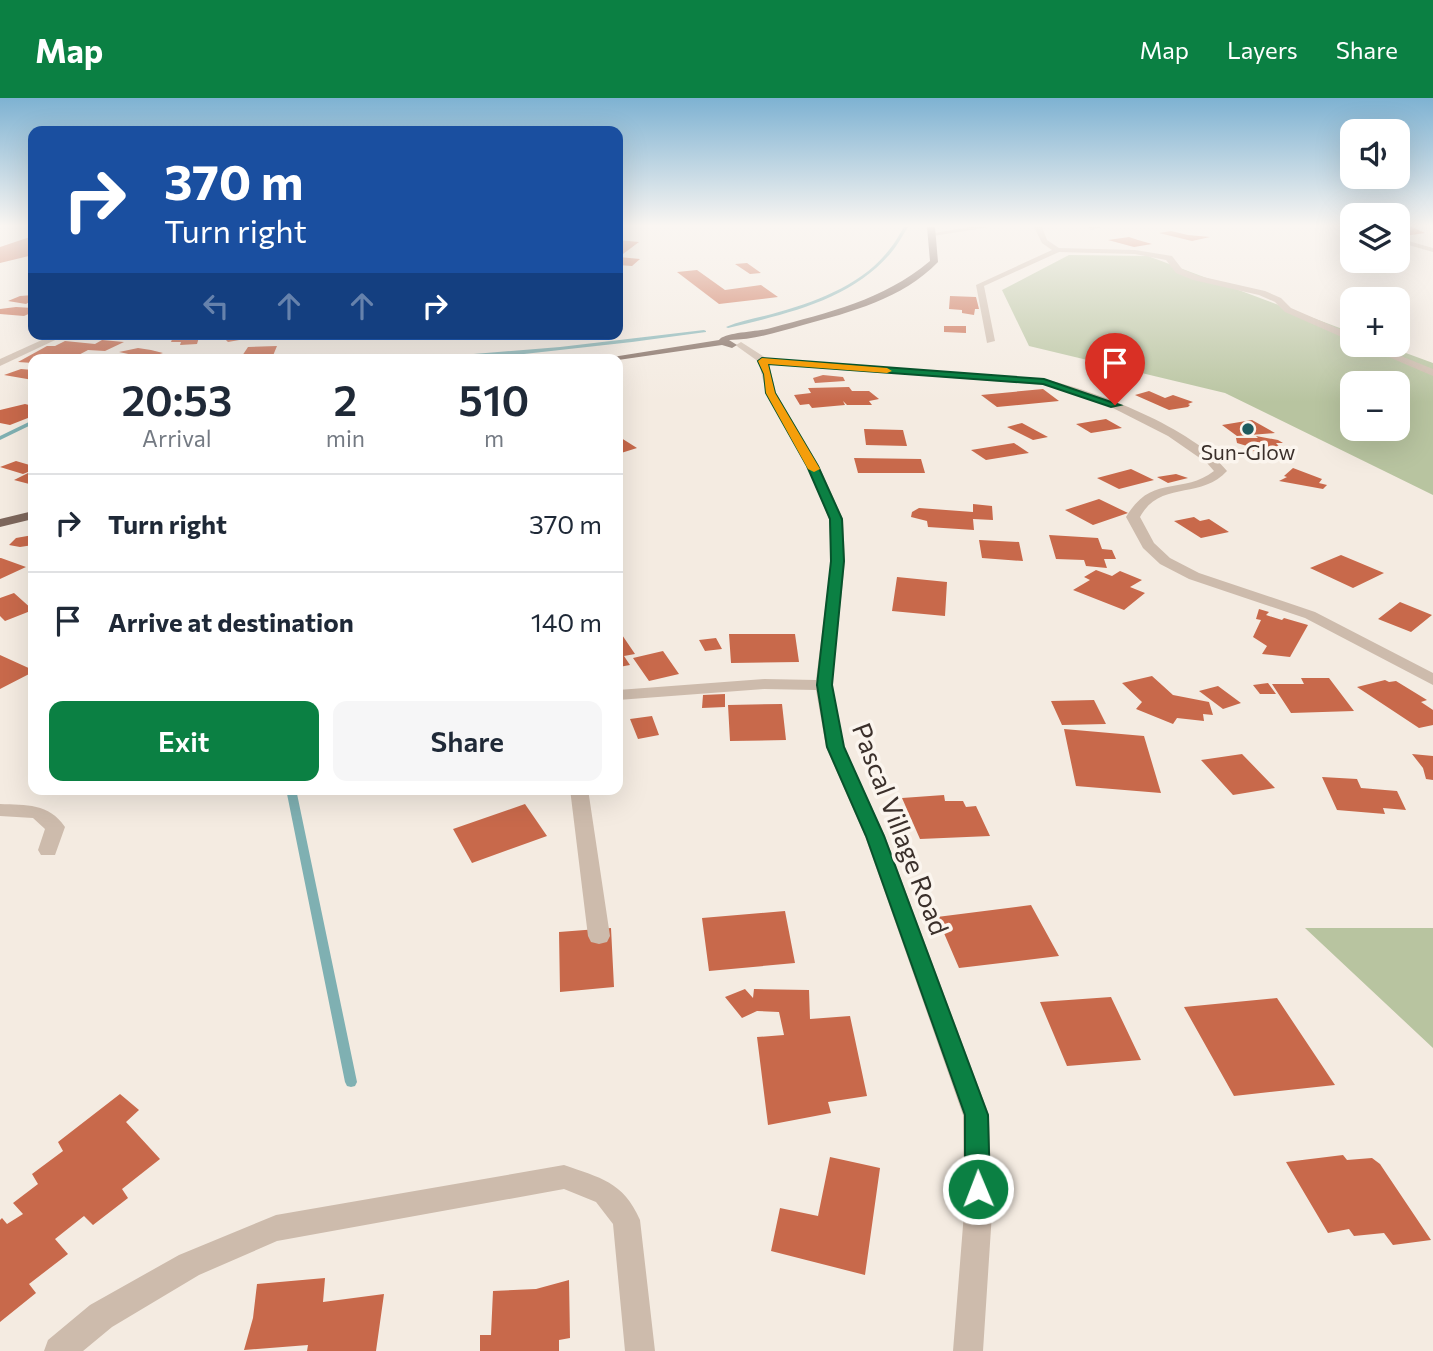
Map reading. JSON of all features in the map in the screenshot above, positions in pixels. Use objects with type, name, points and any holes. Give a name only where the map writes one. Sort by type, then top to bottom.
[{"type":"main road","points":[[623,357],[737,341],[836,313],[885,296],[904,285]]},
{"type":"main road","points":[[0,523],[28,515]]},
{"type":"street","points":[[980,285],[990,341]]},
{"type":"street","points":[[1229,285],[1262,293],[1278,300],[1288,310],[1340,333]]},
{"type":"street","points":[[0,363],[50,340]]},
{"type":"street","points":[[737,341],[762,361],[1044,382],[1115,405],[1172,434],[1211,460],[1221,471],[1214,479],[1159,491],[1143,498],[1136,509],[1133,517],[1148,545],[1165,561],[1194,576],[1336,626],[1433,680]]},
{"type":"street","points":[[1395,357],[1433,373]]},
{"type":"street","name":"Pascal Village Road","points":[[762,361],[768,374],[771,393],[813,466],[836,519],[838,561],[824,685],[835,747],[875,836],[976,1115],[978,1213],[968,1351]]},
{"type":"street","points":[[623,695],[764,684],[824,685]]},
{"type":"street","points":[[580,795],[600,936]]},
{"type":"street","points":[[0,810],[38,812],[55,827],[48,850]]},
{"type":"street","points":[[59,1351],[102,1317],[189,1265],[276,1228],[564,1177],[606,1193],[626,1220],[634,1269],[640,1351]]},
{"type":"green space","points":[[1011,285],[1226,285],[1340,328],[1340,357],[1410,357],[1410,355],[1433,363],[1433,495],[1225,393],[1029,346],[1002,290]]},
{"type":"green space","points":[[1305,928],[1433,928],[1433,1048]]},
{"type":"building","points":[[695,285],[719,285],[725,290],[762,285],[778,297],[719,304]]},
{"type":"building","points":[[28,295],[28,303],[8,301]]},
{"type":"building","points":[[950,296],[976,297],[979,309],[975,309],[974,315],[949,309]]},
{"type":"building","points":[[28,308],[28,314],[0,314],[0,309]]},
{"type":"building","points":[[944,326],[966,326],[966,333],[944,332]]},
{"type":"building","points":[[102,340],[124,342],[105,351],[32,354],[65,341],[95,344]]},
{"type":"building","points":[[198,340],[197,344],[180,345],[181,342],[171,342]]},
{"type":"building","points":[[277,346],[274,354],[243,354],[248,347]]},
{"type":"building","points":[[138,348],[163,353],[128,354],[119,352]]},
{"type":"building","points":[[28,356],[28,363],[18,362]]},
{"type":"building","points":[[21,369],[28,370],[28,379],[4,375]]},
{"type":"building","points":[[823,375],[843,377],[845,381],[815,383],[813,378]]},
{"type":"building","points":[[849,387],[852,391],[869,391],[879,399],[869,401],[872,405],[847,405],[843,401],[845,405],[812,408],[809,404],[800,405],[794,395],[811,393],[808,388]]},
{"type":"building","points":[[1043,389],[1059,401],[997,407],[981,395]]},
{"type":"building","points":[[1149,391],[1165,398],[1173,395],[1193,402],[1188,404],[1188,407],[1169,410],[1135,395]]},
{"type":"building","points":[[28,405],[28,418],[10,425],[0,423],[0,410]]},
{"type":"building","points":[[1106,419],[1122,428],[1091,433],[1076,424]]},
{"type":"building","name":"Sun-Glow","points":[[1252,420],[1275,433],[1237,436],[1222,425]]},
{"type":"building","points":[[1022,423],[1048,437],[1033,440],[1007,427]]},
{"type":"building","points":[[864,429],[903,430],[907,446],[866,445]]},
{"type":"building","points":[[1256,436],[1278,440],[1283,443],[1276,443],[1284,452],[1251,451],[1247,446],[1237,443],[1236,438],[1258,438]]},
{"type":"building","points":[[623,439],[637,448],[623,452]]},
{"type":"building","points":[[1014,443],[1029,453],[986,460],[971,450]]},
{"type":"building","points":[[854,458],[921,459],[925,473],[858,473]]},
{"type":"building","points":[[16,461],[28,465],[28,472],[23,474],[0,467]]},
{"type":"building","points":[[1293,468],[1322,479],[1319,483],[1327,485],[1323,489],[1279,481],[1287,477],[1284,476]]},
{"type":"building","points":[[1131,469],[1154,480],[1119,489],[1097,478]]},
{"type":"building","points":[[28,473],[28,484],[14,480]]},
{"type":"building","points":[[1176,474],[1188,478],[1168,483],[1157,477]]},
{"type":"building","points":[[1099,499],[1128,513],[1093,525],[1065,510]]},
{"type":"building","points":[[973,504],[992,506],[993,520],[973,519],[974,530],[928,527],[927,521],[911,517],[912,512],[919,508],[973,512]]},
{"type":"building","points":[[1194,517],[1200,521],[1209,519],[1229,532],[1201,538],[1174,521]]},
{"type":"building","points":[[1049,535],[1098,538],[1102,549],[1112,550],[1116,559],[1104,559],[1107,568],[1086,566],[1084,560],[1056,559]]},
{"type":"building","points":[[28,536],[28,546],[9,545],[16,538]]},
{"type":"building","points":[[979,540],[1019,542],[1023,561],[982,558]]},
{"type":"building","points":[[1341,555],[1384,573],[1353,588],[1310,568]]},
{"type":"building","points":[[1,558],[26,567],[0,579]]},
{"type":"building","points":[[1096,570],[1112,576],[1120,571],[1142,580],[1130,587],[1145,593],[1124,610],[1073,590],[1090,580],[1084,577]]},
{"type":"building","points":[[897,577],[947,582],[945,616],[892,611]]},
{"type":"building","points":[[14,593],[28,606],[28,612],[5,621],[0,616],[0,598]]},
{"type":"building","points":[[1400,602],[1432,615],[1411,632],[1378,619]]},
{"type":"building","points":[[1259,609],[1269,612],[1266,615],[1308,625],[1290,657],[1262,654],[1267,646],[1253,637],[1261,620],[1256,619]]},
{"type":"building","points":[[729,634],[795,634],[799,662],[731,663]]},
{"type":"building","points":[[623,636],[635,654],[624,656],[630,665],[623,666]]},
{"type":"building","points":[[716,638],[722,649],[705,651],[699,640]]},
{"type":"building","points":[[663,651],[679,674],[649,681],[633,658]]},
{"type":"building","points":[[0,655],[28,668],[28,675],[0,689]]},
{"type":"building","points":[[1152,676],[1173,695],[1209,702],[1213,715],[1203,714],[1204,721],[1177,718],[1173,724],[1136,709],[1142,702],[1122,683]]},
{"type":"building","points":[[1301,678],[1329,678],[1354,711],[1291,713],[1272,684],[1304,684]]},
{"type":"building","points":[[1385,680],[1396,681],[1427,700],[1421,702],[1433,710],[1433,725],[1419,728],[1357,687]]},
{"type":"building","points":[[1268,683],[1276,694],[1260,694],[1253,685]]},
{"type":"building","points":[[1218,686],[1241,703],[1223,709],[1199,691]]},
{"type":"building","points":[[725,694],[725,707],[702,708],[703,695]]},
{"type":"building","points":[[1094,700],[1106,724],[1062,725],[1051,701]]},
{"type":"building","points":[[782,704],[786,740],[730,741],[728,705]]},
{"type":"building","points":[[652,716],[659,735],[638,739],[630,719]]},
{"type":"building","points":[[1064,729],[1144,736],[1161,793],[1076,786]]},
{"type":"building","points":[[1242,754],[1275,788],[1233,795],[1201,760]]},
{"type":"building","points":[[1412,754],[1433,756],[1433,780],[1426,779],[1423,768]]},
{"type":"building","points":[[1322,777],[1357,779],[1361,788],[1397,791],[1406,810],[1383,808],[1385,814],[1337,810]]},
{"type":"building","points":[[944,795],[945,801],[963,801],[966,807],[976,806],[990,836],[920,839],[902,798]]},
{"type":"building","points":[[525,804],[547,836],[472,863],[453,829]]},
{"type":"building","points":[[1031,905],[1059,956],[959,968],[937,917]]},
{"type":"building","points":[[785,911],[795,963],[709,971],[702,918]]},
{"type":"building","points":[[611,928],[614,987],[560,992],[559,932]]},
{"type":"building","points":[[745,989],[753,998],[754,989],[809,990],[810,1019],[850,1016],[867,1096],[828,1102],[831,1113],[768,1125],[757,1037],[784,1035],[779,1012],[757,1011],[742,1018],[725,997]]},
{"type":"building","points":[[1111,997],[1141,1060],[1067,1066],[1040,1002]]},
{"type":"building","points":[[1277,998],[1335,1085],[1234,1096],[1184,1007]]},
{"type":"building","points":[[120,1094],[139,1110],[126,1122],[160,1159],[122,1189],[128,1198],[93,1225],[84,1216],[55,1239],[68,1254],[29,1284],[36,1293],[0,1322],[0,1220],[2,1218],[7,1224],[23,1214],[13,1203],[38,1184],[32,1174],[63,1151],[58,1142]]},
{"type":"building","points":[[1343,1155],[1347,1160],[1372,1158],[1380,1164],[1431,1240],[1393,1245],[1384,1233],[1354,1236],[1349,1229],[1328,1233],[1286,1162]]},
{"type":"building","points":[[830,1157],[880,1168],[865,1275],[771,1251],[780,1208],[818,1216]]},
{"type":"building","points":[[325,1278],[323,1302],[384,1294],[376,1351],[307,1351],[308,1345],[244,1350],[253,1318],[257,1284]]},
{"type":"building","points":[[569,1280],[570,1338],[559,1340],[559,1351],[480,1351],[480,1335],[491,1335],[493,1291],[536,1289]]},
{"type":"waterway","points":[[728,327],[814,302],[849,285]]},
{"type":"waterway","points":[[500,354],[704,331]]},
{"type":"waterway","points":[[0,438],[28,424]]},
{"type":"waterway","points":[[292,795],[351,1082]]},
{"type":"slow traffic","points":[[814,469],[780,412],[771,393],[768,374],[762,361],[887,371]]},
{"type":"place","name":"Sun-Glow","points":[[1248,429]]},
{"type":"route","points":[[978,1189],[976,1115],[875,836],[835,747],[824,685],[838,561],[836,519],[813,466],[771,393],[768,374],[762,361],[1044,382],[1115,405]]}]
